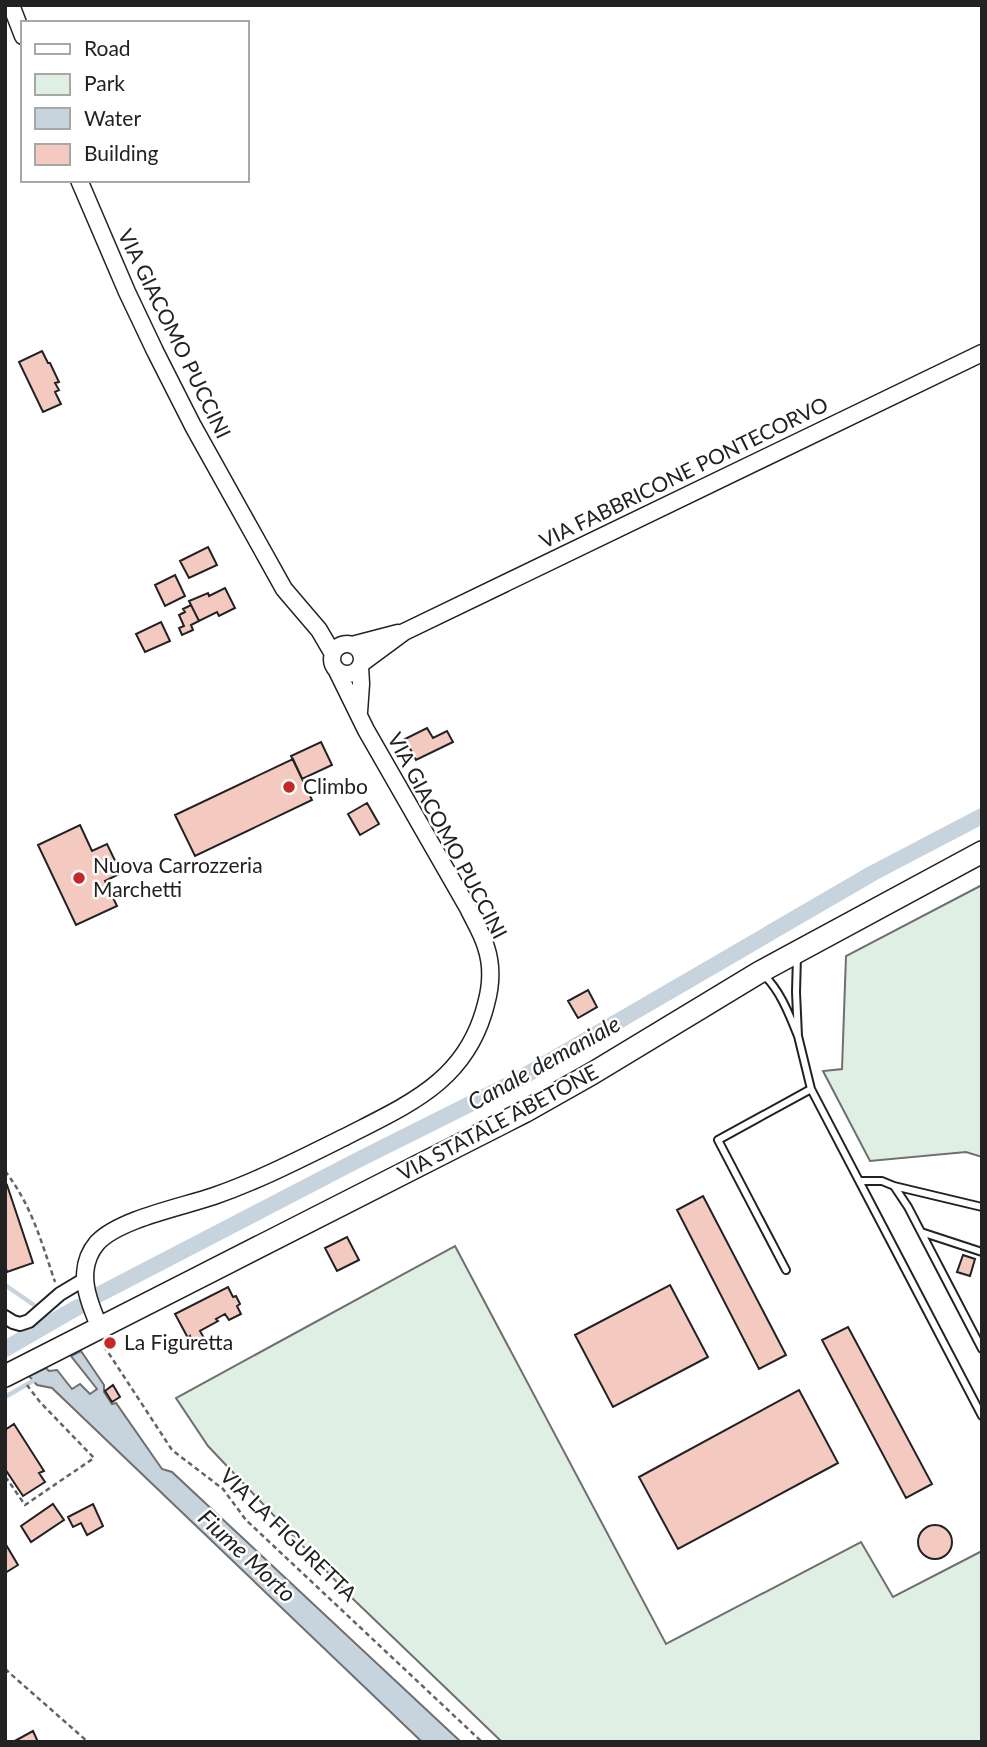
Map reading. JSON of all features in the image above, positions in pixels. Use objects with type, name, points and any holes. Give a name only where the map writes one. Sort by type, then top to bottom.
[{"type":"main road","name":"VIA STATALE ABETONE","points":[[11,1373],[524,1112],[760,972],[982,852]]},
{"type":"street","points":[[11,5],[21,31]]},
{"type":"street","name":"VIA GIACOMO PUCCINI","points":[[80,182],[127,292],[175,391],[284,589],[319,631],[333,654]]},
{"type":"street","name":"VIA FABBRICONE PONTECORVO","points":[[361,665],[404,632],[982,353]]},
{"type":"street","name":"VIA GIACOMO PUCCINI","points":[[302,610],[350,645]]},
{"type":"street","name":"VIA FABBRICONE PONTECORVO","points":[[350,645],[404,632]]},
{"type":"street","points":[[350,645],[359,650],[361,665],[354,673],[341,673],[332,663],[333,654],[337,648],[350,645]]},
{"type":"street","name":"VIA GIACOMO PUCCINI","points":[[359,714],[361,665]]},
{"type":"street","name":"VIA GIACOMO PUCCINI","points":[[85,1284],[86,1264],[92,1250],[110,1233],[125,1224],[204,1200],[254,1181],[389,1114],[430,1090],[446,1077],[462,1059],[474,1038],[489,994],[490,963],[486,946],[468,908],[366,730],[337,671]]},
{"type":"street","points":[[5,1317],[24,1324],[60,1294],[85,1284],[93,1329]]},
{"type":"lane","points":[[798,951],[798,1036]]},
{"type":"lane","points":[[760,972],[771,982],[785,1004],[798,1036],[811,1089],[982,1416]]},
{"type":"lane","points":[[786,1270],[718,1140],[811,1089]]},
{"type":"lane","points":[[860,1181],[882,1181],[982,1207]]},
{"type":"lane","points":[[894,1186],[908,1207],[982,1349]]},
{"type":"lane","points":[[921,1232],[982,1252]]},
{"type":"path","points":[[5,1171],[15,1183],[34,1219],[60,1294]]},
{"type":"path","name":"VIA LA FIGURETTA","points":[[93,1329],[172,1450],[223,1489],[246,1520],[482,1742]]},
{"type":"path","points":[[5,1480],[7,1479],[25,1505],[94,1458],[11,1373]]},
{"type":"path","points":[[5,1669],[88,1742]]},
{"type":"green space","points":[[982,885],[982,1157],[966,1152],[870,1161],[823,1071],[842,1069],[846,956]]},
{"type":"green space","points":[[455,1246],[666,1644],[861,1542],[893,1597],[982,1551],[982,1742],[502,1742],[351,1597],[208,1446],[176,1398]]},
{"type":"water","name":"Fiume Morto","points":[[81,1351],[104,1385],[104,1392],[112,1404],[116,1403],[162,1469],[172,1472],[461,1742],[422,1742],[52,1388],[37,1385],[29,1376],[46,1368],[49,1371],[57,1370],[72,1389],[80,1384],[90,1394],[97,1389],[71,1356]]},
{"type":"building","points":[[42,351],[59,382],[55,383],[59,390],[55,392],[61,404],[43,412],[19,362]]},
{"type":"building","points":[[208,547],[217,565],[189,578],[180,561]]},
{"type":"building","points":[[175,575],[185,596],[165,606],[155,585]]},
{"type":"building","points":[[225,588],[235,608],[219,616],[217,612],[199,621],[189,601]]},
{"type":"building","points":[[191,605],[199,621],[191,625],[193,630],[182,635],[179,628],[184,626],[179,615]]},
{"type":"building","points":[[161,622],[170,641],[145,652],[136,634]]},
{"type":"building","points":[[427,728],[433,738],[447,731],[453,742],[416,760],[405,739]]},
{"type":"building","points":[[321,742],[332,765],[302,779],[291,756]]},
{"type":"building","points":[[293,759],[312,800],[195,856],[175,815]]},
{"type":"building","points":[[367,803],[379,824],[360,835],[348,814]]},
{"type":"building","points":[[80,825],[92,851],[107,844],[121,873],[105,881],[117,906],[76,925],[38,845]]},
{"type":"building","points":[[588,990],[597,1007],[578,1018],[568,1001]]},
{"type":"building","points":[[7,1185],[33,1263],[7,1272],[5,1186]]},
{"type":"building","points":[[703,1196],[786,1355],[759,1369],[677,1210]]},
{"type":"building","points":[[347,1237],[359,1260],[337,1271],[325,1248]]},
{"type":"building","points":[[963,1255],[975,1259],[970,1276],[957,1272]]},
{"type":"building","points":[[670,1285],[708,1357],[613,1407],[575,1335]]},
{"type":"building","points":[[228,1287],[240,1304],[237,1306],[241,1314],[229,1320],[225,1314],[216,1319],[218,1321],[200,1331],[204,1338],[194,1343],[190,1336],[188,1338],[175,1314]]},
{"type":"building","points":[[848,1327],[932,1484],[906,1498],[822,1340]]},
{"type":"building","points":[[113,1385],[120,1397],[112,1402],[105,1391]]},
{"type":"building","points":[[799,1390],[838,1463],[678,1549],[639,1477]]},
{"type":"building","points":[[14,1424],[44,1471],[39,1473],[45,1482],[23,1496],[5,1469],[5,1430]]},
{"type":"building","points":[[53,1504],[64,1520],[31,1542],[21,1526]]},
{"type":"building","points":[[93,1504],[103,1526],[87,1535],[81,1523],[73,1527],[68,1517]]},
{"type":"building","points":[[935,1525],[947,1530],[952,1542],[947,1554],[935,1559],[923,1554],[918,1542],[923,1530]]},
{"type":"building","points":[[5,1543],[18,1565],[5,1573]]},
{"type":"building","points":[[33,1731],[38,1742],[13,1742]]},
{"type":"waterway","name":"Canale demaniale","points":[[98,1295],[512,1083],[873,873],[982,816]]},
{"type":"waterway","points":[[5,1285],[34,1305]]},
{"type":"waterway","name":"Canale demaniale","points":[[5,1349],[78,1307]]},
{"type":"waterway","points":[[5,1397],[38,1378]]},
{"type":"place","name":"Climbo","points":[[289,787]]},
{"type":"place","name":"Nuova Carrozzeria Marchetti","points":[[79,878]]},
{"type":"place","name":"La Figuretta","points":[[110,1343]]}]
